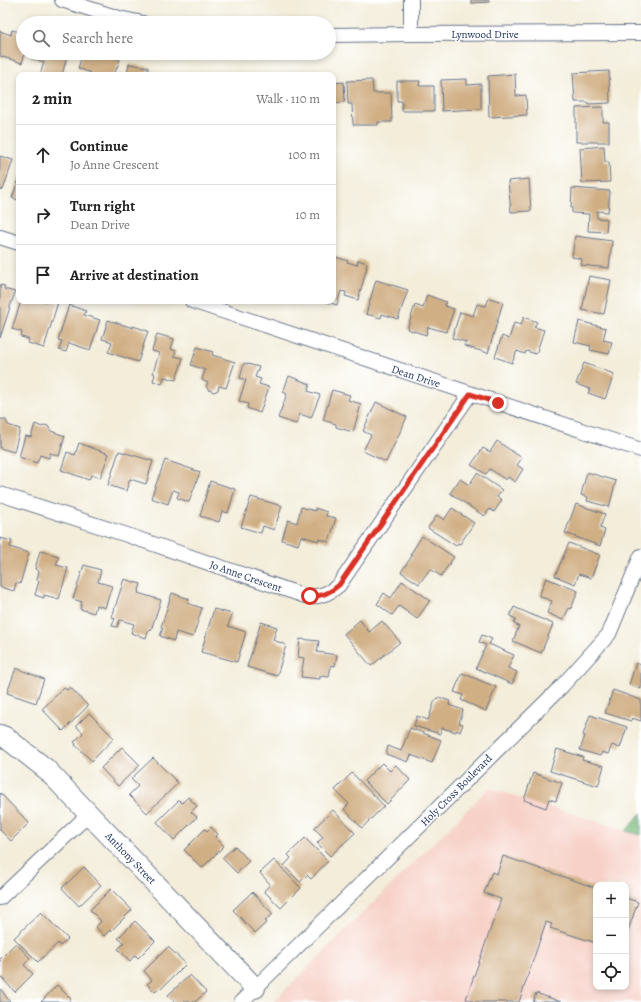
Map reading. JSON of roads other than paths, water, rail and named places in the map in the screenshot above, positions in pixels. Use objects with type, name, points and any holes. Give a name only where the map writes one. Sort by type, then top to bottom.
[{"type":"street","points":[[62,0],[113,16]]},
{"type":"street","points":[[411,0],[411,34]]},
{"type":"street","name":"Lynwood Drive","points":[[336,36],[411,34],[641,34]]},
{"type":"street","points":[[0,237],[16,242]]},
{"type":"street","name":"Dean Drive","points":[[201,304],[641,450]]},
{"type":"street","name":"Jo Anne Crescent","points":[[0,494],[124,534],[305,596],[321,596],[332,591],[339,585],[470,394]]},
{"type":"street","name":"Holy Cross Boulevard","points":[[240,1002],[562,686],[609,634],[641,556]]},
{"type":"street","name":"Anthony Street","points":[[0,735],[6,737],[46,769],[255,988]]},
{"type":"street","points":[[0,898],[89,814]]}]
